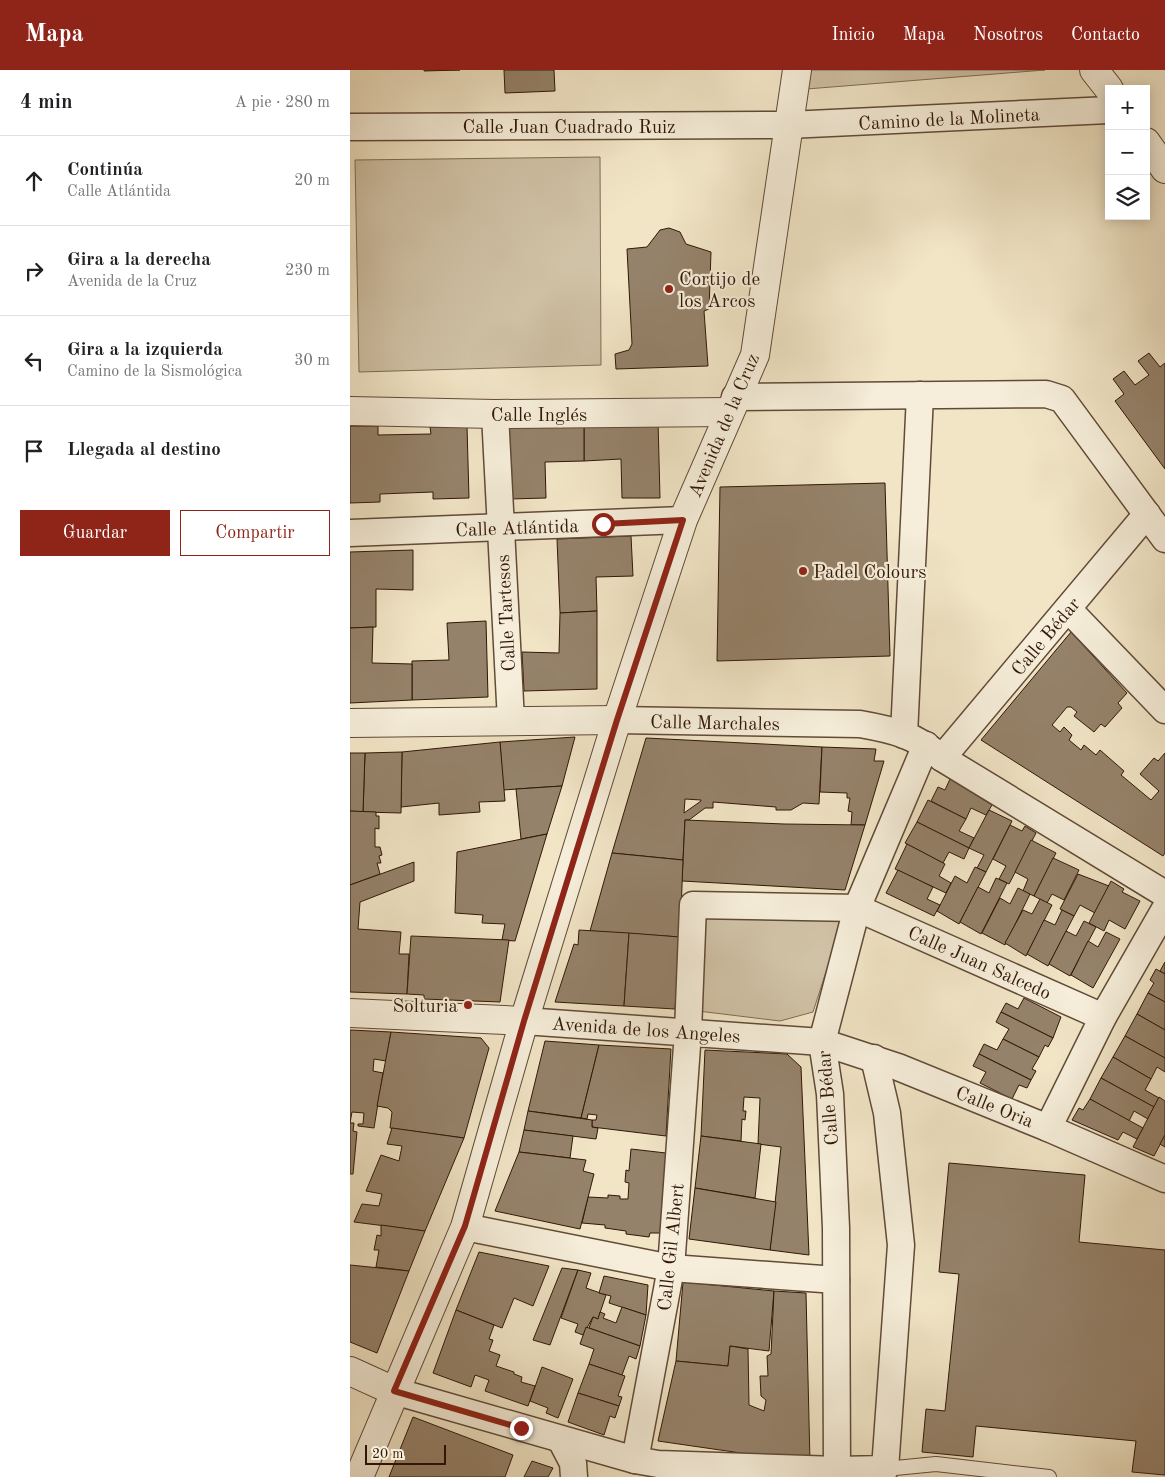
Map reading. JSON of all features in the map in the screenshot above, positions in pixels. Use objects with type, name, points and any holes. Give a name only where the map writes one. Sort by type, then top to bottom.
[{"type":"street","name":"Avenida de la Cruz","points":[[359,1477],[465,1226],[524,1021],[617,720],[683,520],[755,355],[797,70]]},
{"type":"street","points":[[1094,70],[1106,85]]},
{"type":"street","name":"Camino de la Molineta","points":[[788,125],[1105,110]]},
{"type":"street","name":"Calle Juan Cuadrado Ruiz","points":[[350,127],[788,125]]},
{"type":"street","points":[[1150,148],[1165,169]]},
{"type":"street","points":[[732,405],[920,395],[1046,394],[1062,399],[1165,539]]},
{"type":"street","points":[[920,395],[924,746]]},
{"type":"street","name":"Calle Inglés","points":[[350,411],[495,414],[732,405]]},
{"type":"street","name":"Calle Tartesos","points":[[495,414],[511,721]]},
{"type":"street","name":"Calle Bédar","points":[[837,1470],[836,1280],[830,1094],[822,1042],[857,908],[924,746],[1068,609],[1147,514]]},
{"type":"street","name":"Calle Atlántida","points":[[350,533],[683,520]]},
{"type":"street","points":[[1068,609],[1165,710]]},
{"type":"street","name":"Calle Marchales","points":[[350,723],[617,720],[860,724],[893,729],[924,746],[1165,894]]},
{"type":"street","name":"Calle Gil Albert","points":[[634,1460],[671,1268],[688,1032],[693,905],[857,908]]},
{"type":"street","name":"Calle Juan Salcedo","points":[[857,908],[1102,1017]]},
{"type":"street","points":[[1048,1128],[1102,1017],[1165,909]]},
{"type":"street","name":"Avenida de los Angeles","points":[[350,1013],[524,1021],[822,1042]]},
{"type":"street","name":"Calle Oria","points":[[822,1042],[874,1058],[1048,1128],[1165,1179]]},
{"type":"street","points":[[350,1371],[394,1391],[634,1460],[658,1464],[837,1470],[885,1469],[901,1245],[887,1113],[874,1058]]},
{"type":"street","points":[[465,1226],[671,1268],[836,1280]]},
{"type":"street","points":[[561,1440],[573,1463],[574,1477]]},
{"type":"lane","points":[[885,1469],[936,1464],[1048,1477]]},
{"type":"shaded area","points":[[797,70],[1045,70],[794,90]]},
{"type":"shaded area","points":[[600,157],[601,365],[359,372],[355,160]]},
{"type":"shaded area","points":[[693,905],[844,916],[813,1012],[780,1021],[698,1011]]},
{"type":"building","points":[[424,70],[460,70],[424,71]]},
{"type":"building","points":[[504,70],[554,70],[555,91],[505,93]]},
{"type":"building","name":"Cortijo de los Arcos","points":[[669,228],[680,232],[686,244],[711,252],[709,309],[704,311],[708,366],[616,369],[615,354],[629,350],[632,344],[627,249],[647,247],[660,230]]},
{"type":"building","points":[[1149,353],[1160,367],[1165,363],[1165,469],[1115,401],[1124,394],[1113,379],[1124,371],[1135,385],[1149,375],[1138,361]]},
{"type":"building","points":[[658,420],[660,498],[622,498],[621,459],[584,461],[584,423]]},
{"type":"building","points":[[584,423],[584,461],[545,462],[546,498],[509,499],[508,424]]},
{"type":"building","points":[[350,426],[378,426],[378,435],[431,434],[430,427],[467,426],[469,498],[433,499],[433,492],[380,494],[380,502],[350,503]]},
{"type":"building","name":"Padel Colours","points":[[885,483],[890,656],[717,661],[720,487]]},
{"type":"building","points":[[631,536],[633,576],[596,577],[597,611],[560,613],[557,539]]},
{"type":"building","points":[[413,550],[413,590],[376,589],[376,627],[350,628],[350,552]]},
{"type":"building","points":[[597,611],[597,689],[524,691],[522,652],[559,653],[560,613]]},
{"type":"building","points":[[486,621],[488,697],[412,700],[412,661],[449,660],[447,623]]},
{"type":"building","points":[[373,627],[372,663],[412,664],[412,700],[350,703],[350,628]]},
{"type":"building","points":[[1071,632],[1127,693],[1118,703],[1122,708],[1105,727],[1101,724],[1094,732],[1074,716],[1077,712],[1071,707],[1067,707],[1052,725],[1060,732],[1064,727],[1072,735],[1069,740],[1081,750],[1084,745],[1096,755],[1100,750],[1124,771],[1121,775],[1151,800],[1159,791],[1140,774],[1154,758],[1158,761],[1165,753],[1165,853],[1163,856],[981,740]]},
{"type":"building","points":[[575,737],[562,786],[503,790],[500,742]]},
{"type":"building","points":[[646,738],[822,747],[819,804],[803,803],[791,810],[776,810],[776,807],[713,802],[713,808],[705,808],[689,820],[685,820],[683,860],[612,853]],"holes":[[[685,799],[701,801],[684,813]]]},
{"type":"building","points":[[500,742],[505,801],[479,802],[480,812],[439,815],[439,803],[401,807],[402,752]]},
{"type":"building","points":[[822,747],[876,749],[874,761],[884,761],[865,825],[851,825],[852,812],[848,811],[850,798],[847,798],[847,793],[820,792]]},
{"type":"building","points":[[402,752],[401,813],[363,812],[365,753]]},
{"type":"building","points":[[350,753],[365,753],[363,812],[350,811]]},
{"type":"building","points":[[950,779],[992,805],[986,815],[971,808],[966,819],[931,801],[938,787],[945,790]]},
{"type":"building","points":[[562,786],[547,834],[521,839],[516,789]]},
{"type":"building","points":[[928,800],[966,819],[959,831],[974,838],[969,848],[917,822]]},
{"type":"building","points":[[989,810],[1012,821],[986,872],[977,868],[984,855],[969,848]]},
{"type":"building","points":[[350,811],[376,812],[376,816],[379,816],[379,829],[375,828],[375,847],[380,847],[382,855],[379,856],[381,863],[377,863],[380,874],[350,885]]},
{"type":"building","points":[[685,820],[865,825],[845,890],[682,881]]},
{"type":"building","points":[[917,822],[969,848],[964,859],[949,852],[943,863],[905,843]]},
{"type":"building","points":[[1010,825],[1022,831],[1025,826],[1036,833],[1009,884],[999,879],[1006,866],[993,859]]},
{"type":"building","points":[[547,834],[515,941],[502,940],[505,924],[482,923],[483,915],[455,913],[457,852]]},
{"type":"building","points":[[1031,840],[1056,853],[1034,896],[1023,891],[1028,879],[1015,872]]},
{"type":"building","points":[[907,844],[945,864],[939,876],[951,883],[946,893],[895,869]]},
{"type":"building","points":[[612,853],[683,860],[680,937],[590,931]]},
{"type":"building","points":[[1053,858],[1079,870],[1064,900],[1052,894],[1047,903],[1034,896]]},
{"type":"building","points":[[414,862],[414,881],[360,902],[358,929],[401,932],[399,954],[409,954],[407,994],[350,992],[350,885]]},
{"type":"building","points":[[975,867],[986,872],[959,924],[937,911],[955,876],[967,883]]},
{"type":"building","points":[[898,870],[933,887],[927,899],[940,905],[934,916],[886,893]]},
{"type":"building","points":[[1078,874],[1109,886],[1095,913],[1080,905],[1074,916],[1060,909]]},
{"type":"building","points":[[996,878],[1007,883],[981,934],[960,922],[978,887],[989,893]]},
{"type":"building","points":[[1111,881],[1124,889],[1122,892],[1140,901],[1125,929],[1109,920],[1104,931],[1089,923]]},
{"type":"building","points":[[1018,888],[1030,894],[1005,945],[982,933],[1000,898],[1010,904]]},
{"type":"building","points":[[1040,899],[1052,905],[1026,956],[1005,943],[1023,910],[1032,914]]},
{"type":"building","points":[[1062,910],[1074,916],[1048,966],[1027,954],[1044,920],[1055,925]]},
{"type":"building","points":[[1084,921],[1096,927],[1070,976],[1049,964],[1066,931],[1076,936]]},
{"type":"building","points":[[579,930],[629,933],[624,1006],[555,1002],[574,944],[578,945]]},
{"type":"building","points":[[1106,932],[1120,939],[1093,988],[1071,975],[1088,941],[1098,947]]},
{"type":"building","points":[[629,933],[680,937],[675,1009],[624,1006]]},
{"type":"building","points":[[411,936],[509,940],[500,1002],[424,999],[424,995],[407,994]]},
{"type":"building","points":[[1165,962],[1165,974],[1160,971]]},
{"type":"building","points":[[1156,969],[1165,974],[1165,1002],[1148,993],[1154,983],[1150,980]]},
{"type":"building","points":[[1148,993],[1165,1002],[1165,1030],[1137,1014]]},
{"type":"building","points":[[1024,998],[1061,1017],[1053,1038],[1001,1012],[1006,1003],[1018,1009]]},
{"type":"building","points":[[1001,1012],[1053,1038],[1048,1047],[1045,1045],[1039,1057],[1003,1039],[1009,1029],[996,1022]]},
{"type":"building","points":[[1137,1014],[1165,1030],[1165,1058],[1125,1036]]},
{"type":"building","points":[[350,1030],[391,1032],[386,1061],[374,1059],[373,1071],[383,1073],[374,1128],[358,1126],[358,1124],[363,1124],[364,1113],[352,1112],[350,1123]]},
{"type":"building","points":[[391,1032],[481,1038],[489,1048],[464,1138],[390,1128],[392,1112],[388,1108],[377,1106]]},
{"type":"building","points":[[1125,1036],[1165,1058],[1165,1072],[1157,1067],[1151,1079],[1113,1057]]},
{"type":"building","points":[[1003,1039],[1039,1057],[1032,1069],[1036,1071],[1031,1080],[979,1054],[984,1044],[997,1050]]},
{"type":"building","points":[[545,1041],[599,1045],[581,1118],[528,1111]]},
{"type":"building","points":[[599,1045],[671,1049],[666,1136],[592,1127],[592,1120],[596,1120],[597,1115],[588,1114],[587,1119],[581,1118]]},
{"type":"building","points":[[705,1050],[787,1054],[801,1067],[809,1255],[770,1250],[781,1147],[758,1144],[760,1098],[744,1097],[743,1111],[746,1111],[745,1120],[742,1119],[741,1141],[701,1136]]},
{"type":"building","points":[[979,1054],[1031,1080],[1027,1088],[1019,1085],[1012,1099],[980,1083],[986,1072],[973,1066]]},
{"type":"building","points":[[1113,1057],[1151,1079],[1145,1090],[1159,1098],[1154,1107],[1101,1078]]},
{"type":"building","points":[[1101,1078],[1154,1107],[1148,1119],[1134,1111],[1129,1121],[1090,1099]]},
{"type":"building","points":[[1159,1097],[1165,1101],[1165,1135],[1154,1156],[1133,1147]]},
{"type":"building","points":[[1090,1099],[1143,1128],[1137,1139],[1123,1132],[1118,1140],[1072,1120],[1079,1108],[1083,1110]]},
{"type":"building","points":[[528,1111],[592,1120],[592,1127],[598,1128],[596,1139],[524,1130]]},
{"type":"building","points":[[350,1123],[354,1123],[353,1131],[357,1132],[353,1174],[350,1174]]},
{"type":"building","points":[[392,1128],[464,1138],[425,1231],[354,1222],[362,1204],[379,1206],[382,1194],[366,1191],[381,1155],[399,1161],[402,1146],[387,1144]]},
{"type":"building","points":[[524,1130],[573,1136],[570,1158],[519,1152]]},
{"type":"building","points":[[1165,1135],[1165,1147],[1160,1144]]},
{"type":"building","points":[[701,1136],[761,1144],[755,1198],[695,1188]]},
{"type":"building","points":[[631,1149],[666,1153],[660,1233],[650,1233],[649,1237],[626,1234],[626,1231],[605,1228],[605,1225],[582,1223],[588,1197],[608,1198],[608,1195],[620,1196],[620,1199],[628,1199],[629,1183],[625,1182],[626,1170],[629,1171]]},
{"type":"building","points":[[519,1152],[586,1160],[583,1171],[594,1174],[580,1229],[495,1211]]},
{"type":"building","points":[[949,1163],[1085,1175],[1079,1242],[1165,1250],[1165,1475],[1132,1472],[1136,1441],[976,1426],[973,1457],[922,1452],[926,1409],[945,1411],[959,1274],[939,1272]]},
{"type":"building","points":[[695,1188],[776,1202],[770,1250],[689,1239]]},
{"type":"building","points":[[381,1225],[425,1231],[409,1271],[376,1267],[379,1250],[374,1250],[377,1235],[381,1236]]},
{"type":"building","points":[[479,1252],[549,1266],[533,1306],[514,1298],[502,1328],[456,1310]]},
{"type":"building","points":[[350,1265],[409,1271],[377,1353],[350,1342]]},
{"type":"building","points":[[562,1268],[578,1270],[550,1345],[533,1340]]},
{"type":"building","points":[[578,1270],[591,1273],[586,1288],[606,1295],[598,1319],[593,1317],[583,1335],[575,1332],[578,1324],[561,1318]]},
{"type":"building","points":[[604,1276],[648,1285],[646,1315],[609,1303],[611,1296],[599,1293]]},
{"type":"building","points":[[683,1282],[774,1291],[769,1351],[730,1346],[728,1366],[676,1361]]},
{"type":"building","points":[[774,1291],[806,1293],[810,1463],[658,1441],[676,1361],[728,1366],[730,1346],[748,1349],[749,1405],[764,1411],[766,1400],[761,1396],[760,1376],[768,1376],[767,1356],[771,1354]]},
{"type":"building","points":[[622,1307],[646,1315],[640,1346],[589,1328],[593,1317],[598,1319],[600,1312],[605,1314],[603,1318],[616,1323]]},
{"type":"building","points":[[456,1310],[494,1325],[489,1339],[493,1340],[489,1351],[500,1355],[496,1366],[514,1372],[514,1374],[522,1377],[521,1382],[535,1386],[528,1406],[485,1391],[489,1380],[475,1375],[471,1387],[433,1373]]},
{"type":"building","points":[[586,1327],[640,1346],[636,1359],[629,1356],[622,1375],[589,1364],[594,1349],[580,1344]]},
{"type":"building","points":[[589,1364],[625,1376],[618,1396],[622,1397],[619,1406],[578,1393]]},
{"type":"building","points":[[542,1367],[573,1379],[558,1418],[546,1413],[548,1408],[530,1401]]},
{"type":"building","points":[[578,1393],[619,1406],[615,1418],[610,1416],[604,1435],[568,1422]]},
{"type":"building","points":[[413,1417],[513,1455],[505,1477],[389,1477]]},
{"type":"building","points":[[532,1461],[553,1468],[548,1477],[524,1477]]},
{"type":"place","name":"Cortijo de los Arcos","points":[[669,289]]},
{"type":"place","name":"Padel Colours","points":[[803,571]]},
{"type":"place","name":"Solturia","points":[[468,1005]]},
{"type":"route","points":[[521,1428],[394,1391],[465,1226],[524,1021],[617,720],[683,520],[603,524]]}]
